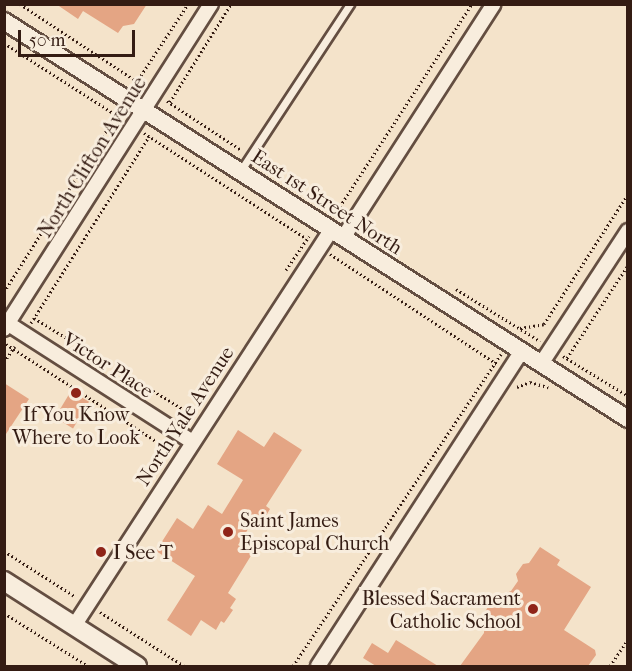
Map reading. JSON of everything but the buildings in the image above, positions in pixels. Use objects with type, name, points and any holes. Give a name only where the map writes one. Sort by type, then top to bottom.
[{"type":"main road","points":[[4,581],[137,666]]},
{"type":"street","name":"North Clifton Avenue","points":[[6,324],[135,126],[152,115],[155,93],[211,4]]},
{"type":"street","name":"North Yale Avenue","points":[[74,626],[191,441],[325,250],[344,233],[494,4]]},
{"type":"street","name":"East 1st Street North","points":[[4,21],[241,172],[344,233],[541,364],[552,380],[627,419]]},
{"type":"street","points":[[541,364],[627,231]]},
{"type":"street","name":"Victor Place","points":[[6,324],[191,441]]},
{"type":"street","points":[[318,666],[522,351]]},
{"type":"lane","points":[[241,172],[350,4]]},
{"type":"path","points":[[20,4],[298,188]]},
{"type":"path","points":[[4,292],[188,4]]},
{"type":"path","points":[[4,362],[149,136],[152,115],[169,103],[231,4]]},
{"type":"path","points":[[4,43],[496,361],[514,388],[530,382],[552,380]]},
{"type":"path","points":[[324,263],[325,250],[344,233],[327,207]]},
{"type":"path","points":[[552,380],[627,265]]},
{"type":"path","points":[[452,286],[627,396]]},
{"type":"path","points":[[18,308],[193,415]]},
{"type":"path","points":[[4,343],[170,450]]},
{"type":"path","points":[[552,380],[558,394]]},
{"type":"path","points":[[100,612],[106,602]]},
{"type":"path","points":[[4,613],[88,666]]},
{"type":"path","points":[[610,666],[627,639]]},
{"type":"place","name":"If You Know Where to Look","points":[[76,393]]},
{"type":"place","name":"Saint James Episcopal Church","points":[[228,532]]},
{"type":"place","name":"I See T","points":[[101,552]]},
{"type":"place","name":"Blessed Sacrament Catholic School","points":[[533,609]]}]
